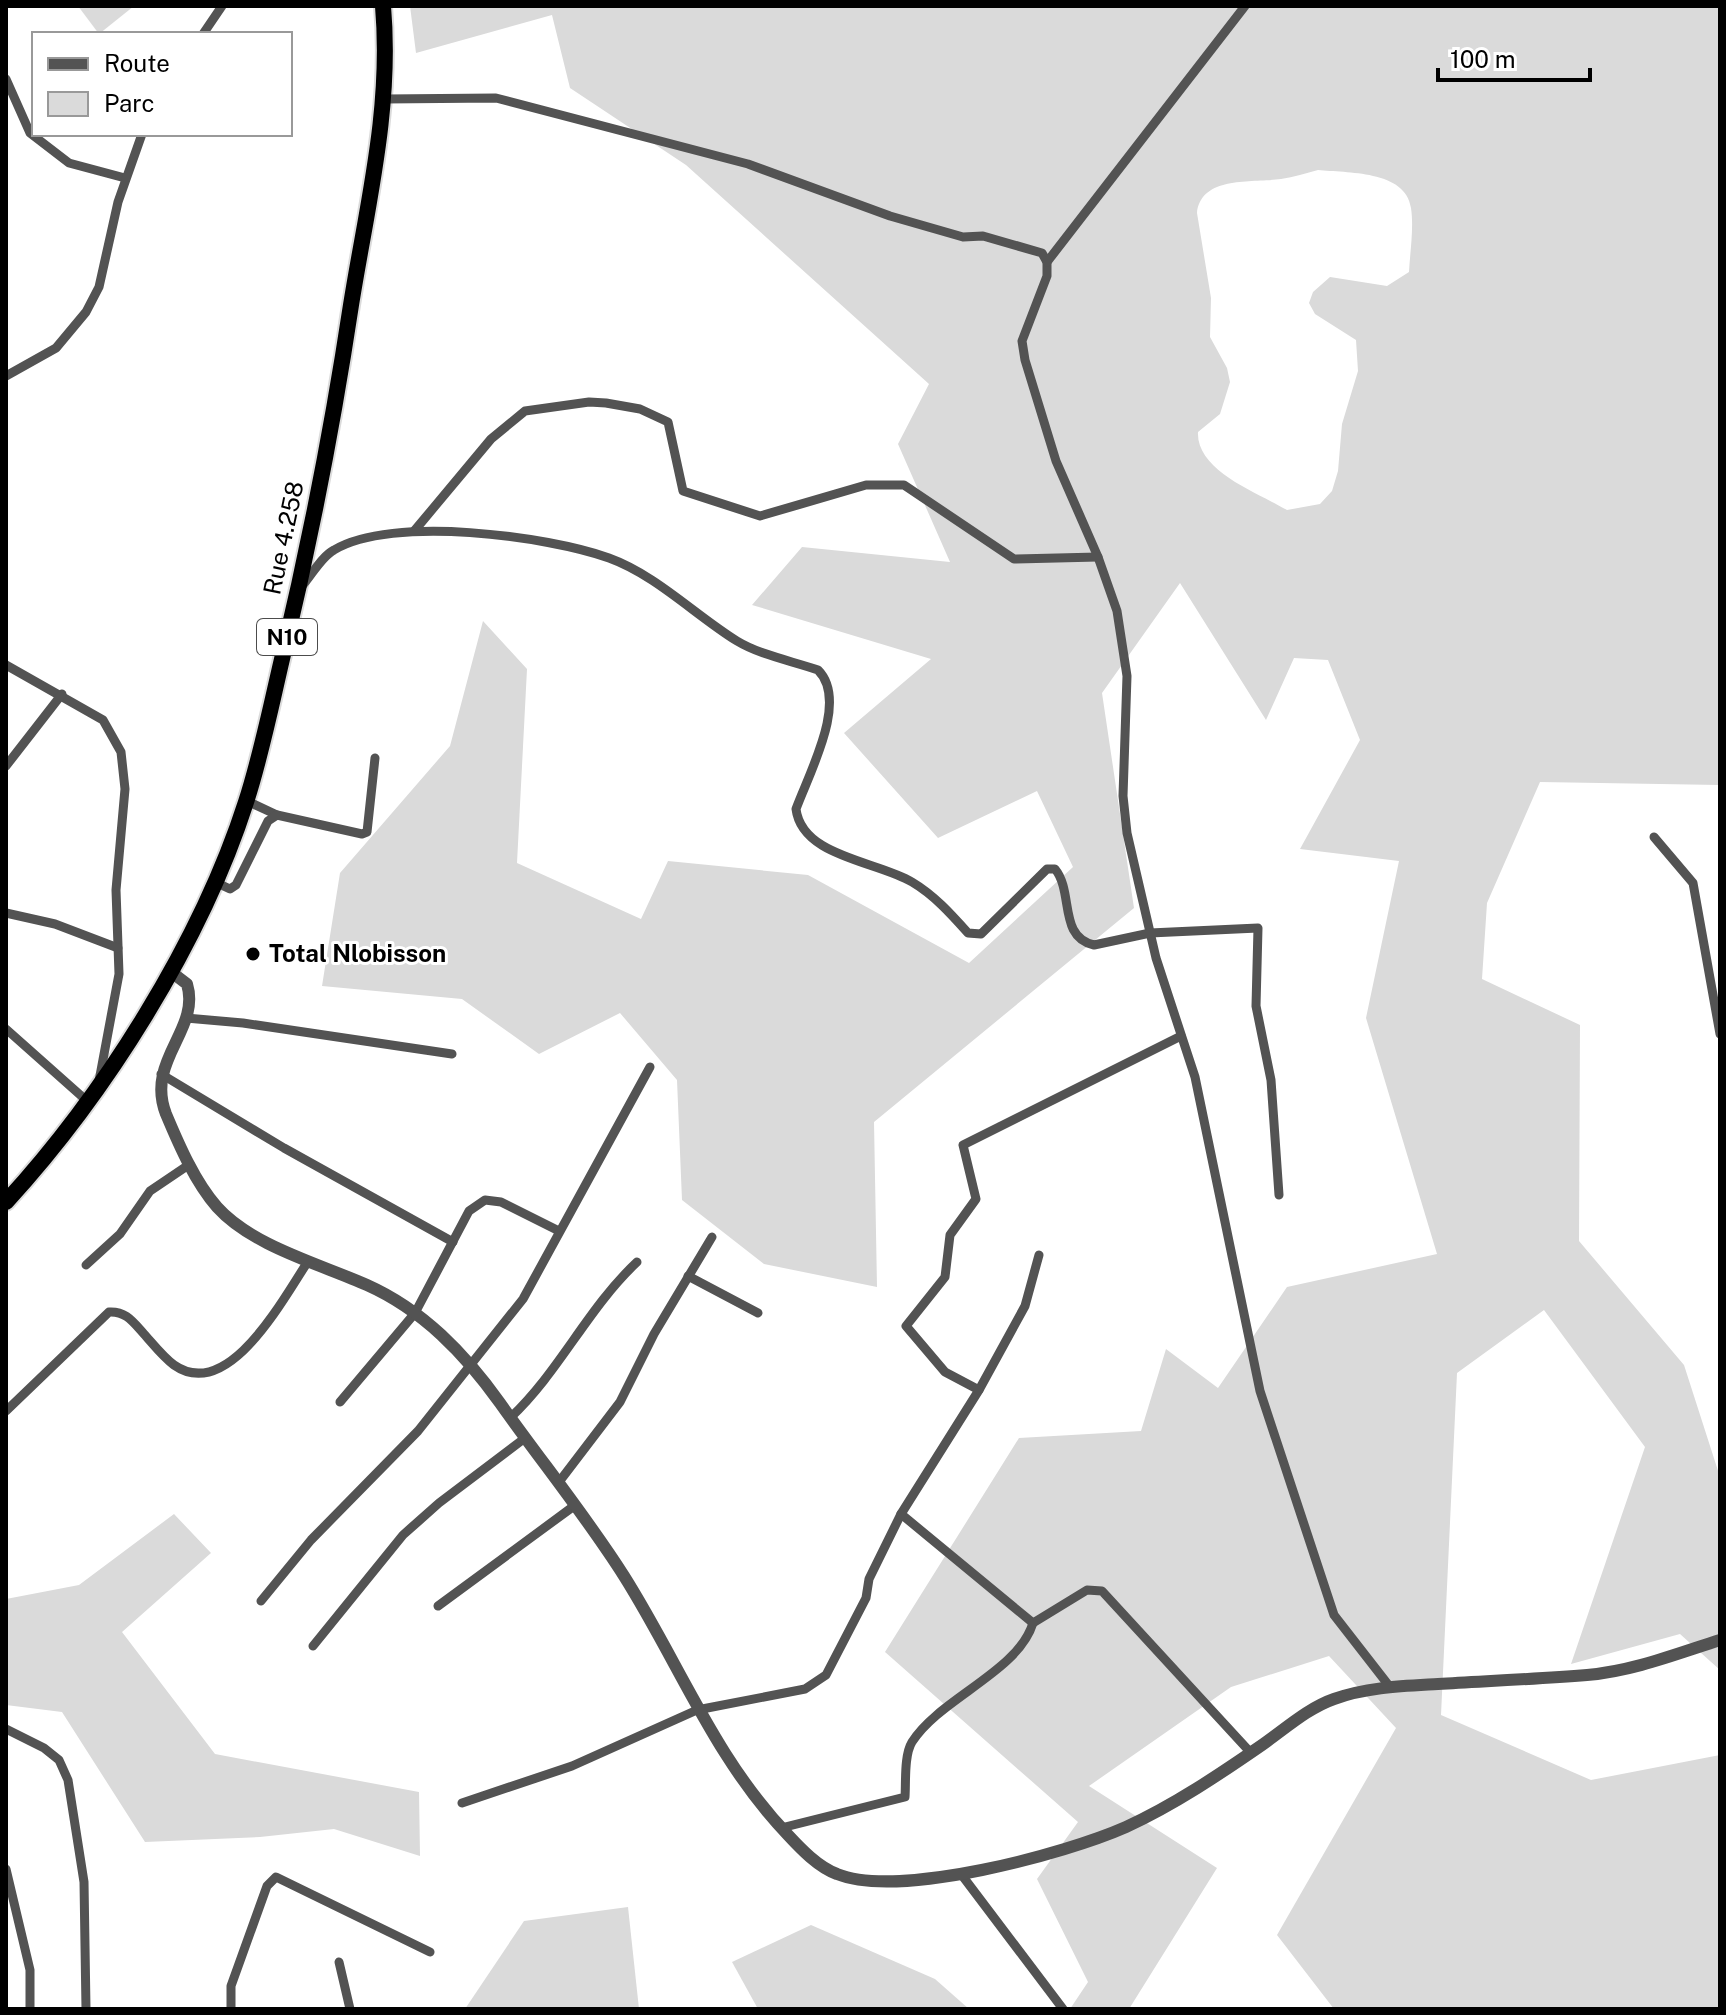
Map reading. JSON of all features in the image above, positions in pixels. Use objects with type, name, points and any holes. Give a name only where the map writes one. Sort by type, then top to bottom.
[{"type":"highway","name":"Rue 4.258","points":[[6,1202],[98,1086],[170,971],[215,882],[247,801],[298,592],[338,392],[385,99],[383,6]]},
{"type":"street","points":[[204,32],[222,6]]},
{"type":"street","points":[[1047,262],[1245,6]]},
{"type":"street","points":[[6,79],[32,135]]},
{"type":"street","points":[[385,99],[496,98],[748,164],[890,216],[963,237],[983,236],[1042,253],[1047,262],[1047,276],[1022,341],[1025,360],[1056,461],[1098,557],[1120,626],[1128,703],[1123,796],[1127,833],[1150,933],[1195,1077],[1260,1391],[1334,1615],[1390,1687]]},
{"type":"street","points":[[34,136],[69,163],[125,178]]},
{"type":"street","points":[[6,376],[56,348],[86,312],[99,287],[125,178],[141,136]]},
{"type":"street","points":[[415,530],[491,439],[525,411],[589,402],[640,409],[668,422],[683,491],[755,515],[866,485],[893,483],[904,485],[1014,559],[1098,557]]},
{"type":"street","points":[[298,592],[330,551],[345,544],[415,530],[466,532],[537,541],[610,558],[741,643],[818,670],[826,678],[831,704],[822,740],[796,809],[797,821],[805,833],[830,848],[912,881],[940,903],[968,933],[981,934],[1047,869],[1055,869],[1063,881],[1070,923],[1077,938],[1085,943],[1094,945],[1150,933],[1258,928],[1256,1006],[1271,1080],[1279,1195]]},
{"type":"street","points":[[6,665],[103,720],[121,752],[125,789],[116,890],[118,988],[98,1086]]},
{"type":"street","points":[[6,766],[62,694]]},
{"type":"street","points":[[247,801],[277,815],[362,834],[367,832],[375,758]]},
{"type":"street","points":[[215,882],[230,889],[236,885],[268,821],[277,815]]},
{"type":"street","points":[[1654,837],[1693,883],[1720,1034]]},
{"type":"street","points":[[6,913],[55,924],[118,948]]},
{"type":"street","points":[[170,971],[182,977],[190,992],[186,1018],[161,1074],[165,1110],[190,1164],[224,1213],[307,1263],[371,1287],[415,1313],[458,1348],[559,1482],[622,1573],[735,1773],[781,1828],[831,1873],[853,1879],[961,1874],[1023,1861],[1126,1826],[1251,1753],[1321,1704],[1350,1694],[1390,1687],[1593,1674],[1635,1667],[1720,1640]]},
{"type":"street","points":[[186,1018],[243,1023],[452,1054]]},
{"type":"street","points":[[6,1029],[87,1101]]},
{"type":"street","points":[[979,1390],[945,1372],[906,1326],[945,1277],[950,1235],[976,1199],[963,1145],[1181,1036]]},
{"type":"street","points":[[261,1601],[311,1540],[418,1431],[523,1299],[650,1067]]},
{"type":"street","points":[[161,1074],[453,1242]]},
{"type":"street","points":[[86,1265],[120,1234],[150,1191],[190,1164]]},
{"type":"street","points":[[340,1402],[415,1313],[469,1211],[485,1200],[501,1202],[559,1231]]},
{"type":"street","points":[[559,1482],[620,1402],[712,1237]]},
{"type":"street","points":[[462,1803],[572,1766],[697,1710],[805,1689],[821,1682],[866,1598],[869,1579],[901,1514],[979,1390],[1025,1306],[1039,1255]]},
{"type":"street","points":[[510,1418],[536,1394],[607,1290],[637,1262]]},
{"type":"street","points":[[6,1411],[109,1312],[128,1316],[175,1366],[205,1374],[221,1371],[273,1314],[307,1263]]},
{"type":"street","points":[[688,1276],[758,1313]]},
{"type":"street","points":[[313,1646],[403,1535],[439,1503],[525,1438]]},
{"type":"street","points":[[438,1606],[574,1506]]},
{"type":"street","points":[[901,1514],[1033,1623]]},
{"type":"street","points":[[781,1828],[905,1797],[911,1744],[946,1708],[1028,1640],[1033,1623],[1087,1590],[1102,1591],[1251,1753]]},
{"type":"street","points":[[6,1729],[44,1748],[59,1760],[68,1780],[84,1882],[86,2009]]},
{"type":"street","points":[[6,1869],[30,1970],[30,2009]]},
{"type":"street","points":[[961,1874],[1063,2009]]},
{"type":"street","points":[[231,2009],[231,1986],[267,1886],[276,1877],[430,1952]]},
{"type":"street","points":[[339,1962],[350,2009]]},
{"type":"green space","points":[[78,6],[134,6],[102,32],[98,32]]},
{"type":"green space","points":[[410,6],[1720,6],[1720,785],[1540,782],[1487,903],[1482,979],[1580,1025],[1579,1241],[1684,1365],[1720,1477],[1720,1670],[1680,1634],[1571,1664],[1645,1447],[1544,1310],[1457,1373],[1441,1715],[1591,1780],[1720,1755],[1720,2009],[1334,2009],[1277,1935],[1396,1728],[1329,1656],[1231,1687],[1089,1786],[1217,1868],[1129,2009],[1070,2009],[1088,1982],[1037,1879],[1078,1822],[885,1652],[1019,1438],[1141,1431],[1166,1349],[1218,1388],[1287,1287],[1437,1254],[1366,1018],[1399,861],[1300,849],[1360,740],[1328,660],[1294,658],[1266,720],[1180,583],[1102,693],[1134,908],[874,1122],[877,1287],[764,1264],[682,1200],[677,1080],[620,1013],[539,1054],[462,999],[322,986],[340,873],[450,746],[483,621],[527,669],[517,863],[641,919],[668,861],[808,875],[969,963],[1073,867],[1037,791],[938,838],[844,733],[931,659],[752,605],[802,547],[950,562],[898,444],[929,384],[686,165],[570,88],[552,15],[416,53]],"holes":[[[1318,170],[1358,173],[1387,180],[1407,196],[1412,224],[1409,272],[1387,286],[1330,277],[1313,292],[1309,303],[1315,314],[1356,340],[1358,371],[1342,424],[1338,471],[1332,491],[1320,504],[1287,510],[1231,479],[1207,458],[1200,446],[1198,432],[1220,414],[1230,382],[1227,368],[1210,337],[1211,298],[1197,213],[1208,192],[1218,187],[1243,181],[1281,179]]]},
{"type":"green space","points":[[174,1514],[211,1553],[122,1632],[215,1754],[419,1792],[420,1856],[334,1829],[260,1837],[145,1842],[62,1712],[6,1705],[6,1599],[79,1585]]},
{"type":"green space","points":[[628,1907],[639,2009],[465,2009],[524,1921]]},
{"type":"green space","points":[[811,1925],[935,1979],[969,2009],[758,2009],[732,1962]]},
{"type":"place","name":"Total Nlobisson","points":[[253,954]]}]
